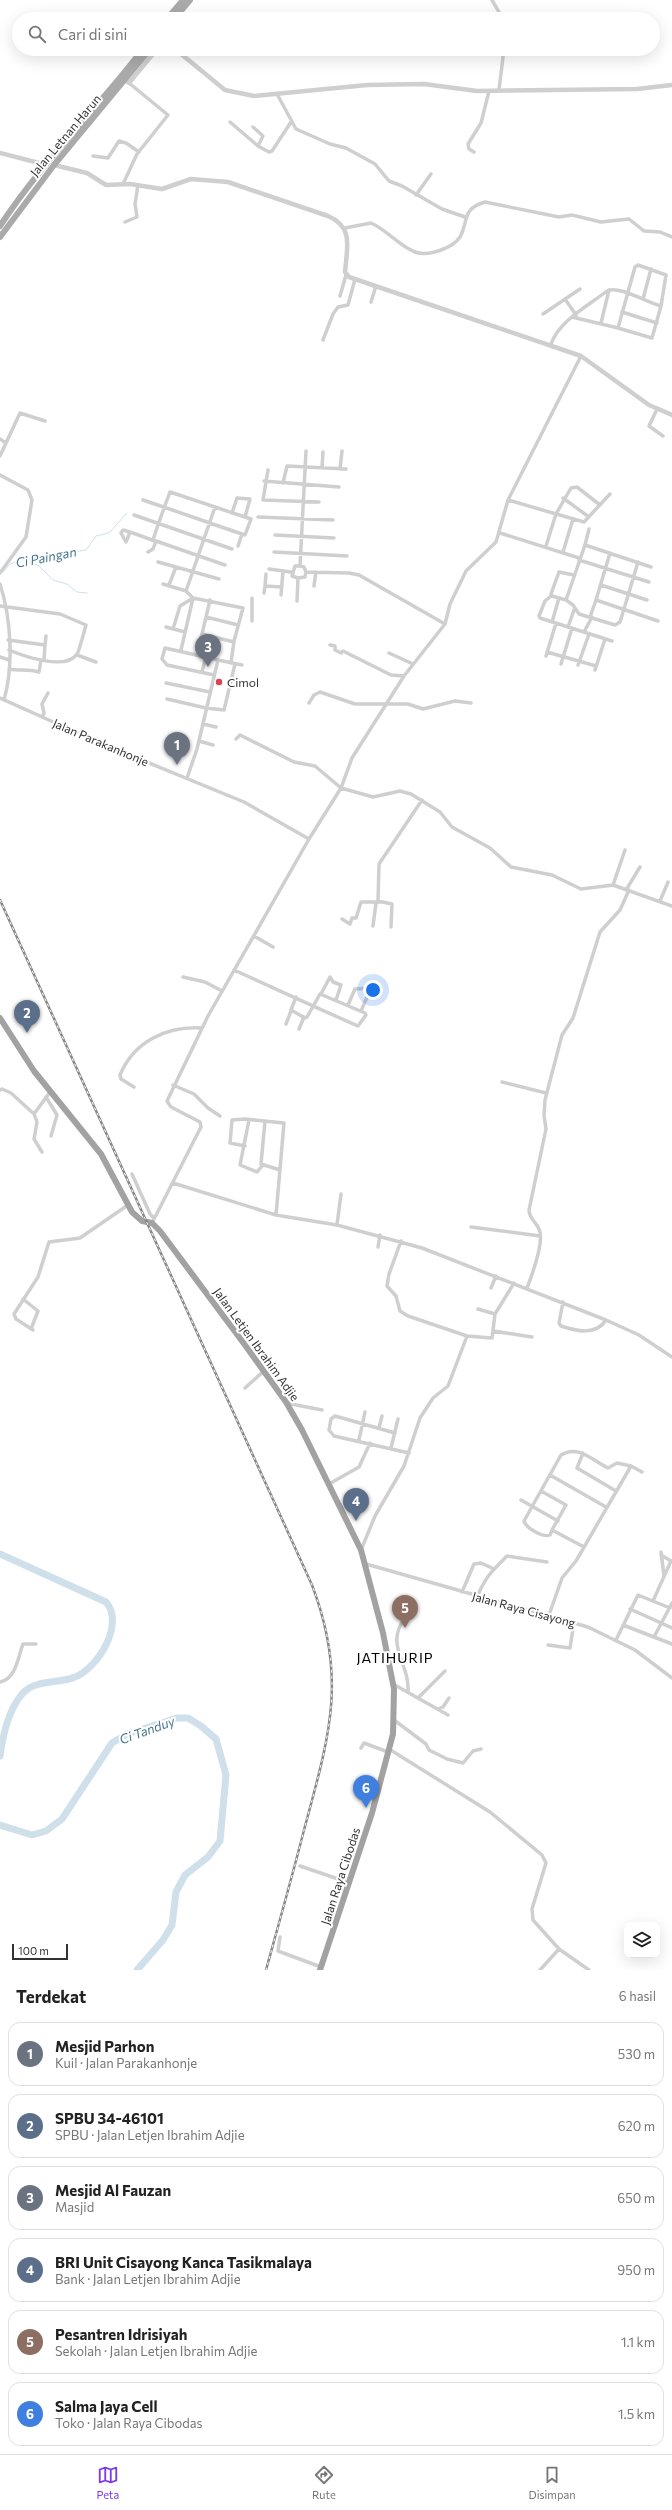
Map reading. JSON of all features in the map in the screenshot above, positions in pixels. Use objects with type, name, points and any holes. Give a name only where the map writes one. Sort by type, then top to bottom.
[{"type":"highway","name":"Jalan Letjen Ibrahim Adjie","points":[[0,1018],[24,1057],[50,1092],[101,1154],[135,1216],[142,1221],[153,1220],[286,1403],[329,1484],[361,1550],[366,1564],[393,1684],[394,1720],[391,1742]]},
{"type":"highway","name":"Jalan Raya Cibodas","points":[[321,1968],[350,1883],[391,1742]]},
{"type":"main road","points":[[173,12],[183,0]]},
{"type":"main road","points":[[180,12],[190,0]]},
{"type":"main road","name":"Jalan Letnan Harun","points":[[125,80],[139,56]]},
{"type":"main road","name":"Jalan Letnan Harun","points":[[1,231],[50,165],[144,56]]},
{"type":"street","points":[[492,0],[499,12]]},
{"type":"street","points":[[123,184],[139,152],[168,116],[125,80],[150,56]]},
{"type":"street","points":[[184,56],[229,91],[254,96],[332,88],[424,84],[489,91],[629,89],[672,84]]},
{"type":"street","points":[[499,90],[503,56]]},
{"type":"street","points":[[474,152],[468,146],[481,123],[489,91]]},
{"type":"street","points":[[277,94],[291,122],[298,130],[330,144],[346,148],[375,164],[387,180],[416,194],[442,210],[465,217]]},
{"type":"street","points":[[230,122],[258,146],[271,152],[291,122]]},
{"type":"street","points":[[254,127],[263,136],[258,146]]},
{"type":"street","points":[[93,156],[108,158],[119,141],[126,143],[139,152]]},
{"type":"street","points":[[0,153],[87,173],[106,185],[138,185],[162,189],[191,179],[228,182],[328,216],[341,222],[345,228],[346,275],[340,296]]},
{"type":"street","points":[[416,194],[431,174]]},
{"type":"street","points":[[125,222],[137,217],[135,204],[138,185]]},
{"type":"street","points":[[345,228],[371,223],[408,249],[423,253],[438,250],[457,241],[462,231],[465,217],[482,203],[492,202],[511,209],[559,217],[572,215],[601,222],[629,219],[644,231],[660,232],[672,237]]},
{"type":"street","points":[[572,318],[600,323],[651,338],[653,337],[657,323],[667,277],[651,269],[635,266],[626,294],[618,328]]},
{"type":"street","points":[[643,299],[651,269]]},
{"type":"street","points":[[346,275],[512,334],[551,344],[581,356],[657,410],[672,415]]},
{"type":"street","points":[[323,340],[333,314],[338,307],[348,305],[355,279]]},
{"type":"street","points":[[371,302],[376,286]]},
{"type":"street","points":[[543,314],[580,289]]},
{"type":"street","points":[[609,290],[643,299],[661,306]]},
{"type":"street","points":[[551,344],[555,334],[572,318],[609,290]]},
{"type":"street","points":[[600,323],[609,290]]},
{"type":"street","points":[[600,297],[606,301]]},
{"type":"street","points":[[565,299],[576,315]]},
{"type":"street","points":[[622,312],[657,323]]},
{"type":"street","points":[[153,1220],[201,1127],[200,1122],[169,1105],[168,1096],[173,1085],[222,991],[309,839],[341,788],[352,758],[404,676],[445,624],[450,604],[466,571],[492,547],[500,533],[508,500],[581,356]]},
{"type":"street","points":[[657,410],[649,426],[663,436]]},
{"type":"street","points":[[0,456],[20,413],[45,421]]},
{"type":"street","points":[[0,439],[6,444]]},
{"type":"street","points":[[300,566],[303,484],[306,451]]},
{"type":"street","points":[[322,468],[323,452]]},
{"type":"street","points":[[340,469],[342,452]]},
{"type":"street","points":[[283,483],[287,466],[346,469]]},
{"type":"street","points":[[268,470],[264,481],[262,500],[319,502]]},
{"type":"street","points":[[0,475],[28,490],[32,500],[28,534],[0,572]]},
{"type":"street","points":[[264,481],[339,487]]},
{"type":"street","points":[[546,546],[556,514],[563,498],[571,488],[575,486],[600,504]]},
{"type":"street","points":[[143,500],[164,507],[209,522],[245,535],[251,520],[170,492],[164,507],[158,524],[153,548],[148,552]]},
{"type":"street","points":[[508,500],[584,522],[610,494]]},
{"type":"street","points":[[232,513],[237,498],[250,499],[245,517]]},
{"type":"street","points":[[563,498],[589,517]]},
{"type":"street","points":[[186,591],[215,507]]},
{"type":"street","points":[[134,515],[232,550]]},
{"type":"street","points":[[258,517],[333,520]]},
{"type":"street","points":[[563,552],[573,520]]},
{"type":"street","points":[[566,600],[589,529]]},
{"type":"street","points":[[130,532],[225,565]]},
{"type":"street","points":[[500,533],[546,546],[606,569],[649,582]]},
{"type":"street","points":[[238,546],[242,534]]},
{"type":"street","points":[[275,535],[334,538]]},
{"type":"street","points":[[585,545],[651,567]]},
{"type":"street","points":[[274,552],[346,556]]},
{"type":"street","points":[[584,632],[591,617],[610,553]]},
{"type":"street","points":[[158,562],[219,579]]},
{"type":"street","points":[[574,610],[579,614],[618,624],[638,562]]},
{"type":"street","points":[[295,566],[304,567],[306,572],[305,577],[298,578],[292,576],[292,572],[295,566]]},
{"type":"street","points":[[169,586],[176,567]]},
{"type":"street","points":[[269,569],[292,572]]},
{"type":"street","points":[[281,595],[283,571]]},
{"type":"street","points":[[306,572],[349,573],[360,576],[445,624]]},
{"type":"street","points":[[314,586],[316,572]]},
{"type":"street","points":[[574,575],[559,572],[551,596],[545,601],[539,616],[540,618],[612,641]]},
{"type":"street","points":[[264,593],[266,574]]},
{"type":"street","points":[[297,601],[298,578]]},
{"type":"street","points":[[0,584],[7,607],[9,650],[9,669],[2,699]]},
{"type":"street","points":[[163,584],[186,591],[193,598],[210,600],[252,610]]},
{"type":"street","points":[[601,585],[647,600]]},
{"type":"street","points":[[265,586],[282,587]]},
{"type":"street","points":[[551,596],[566,600],[573,604],[574,610],[561,664]]},
{"type":"street","points":[[173,629],[180,606],[193,598]]},
{"type":"street","points":[[181,650],[193,598]]},
{"type":"street","points":[[252,598],[252,621]]},
{"type":"street","points":[[546,656],[559,598]]},
{"type":"street","points":[[199,643],[210,600]]},
{"type":"street","points":[[596,600],[658,621]]},
{"type":"street","points":[[0,606],[44,611],[84,623],[86,626],[77,655],[63,662],[30,659],[9,650]]},
{"type":"street","points":[[167,699],[206,708],[224,709],[233,663],[234,642],[243,608]]},
{"type":"street","points":[[206,617],[238,625]]},
{"type":"street","points":[[166,627],[185,632]]},
{"type":"street","points":[[202,634],[234,642]]},
{"type":"street","points":[[579,663],[589,634]]},
{"type":"street","points":[[9,669],[23,672],[28,670],[41,673],[46,636]]},
{"type":"street","points":[[547,652],[596,668],[605,639]]},
{"type":"street","points":[[8,640],[45,645]]},
{"type":"street","points":[[330,645],[335,646],[335,650],[341,653],[343,652],[391,674],[404,676]]},
{"type":"street","points":[[214,675],[165,664],[162,659],[165,648],[181,650],[242,665]]},
{"type":"street","points":[[389,653],[413,664]]},
{"type":"street","points":[[77,655],[96,662]]},
{"type":"street","points":[[202,672],[206,656]]},
{"type":"street","points":[[0,657],[9,660]]},
{"type":"street","points":[[187,778],[199,741],[218,660]]},
{"type":"street","points":[[166,683],[210,692]]},
{"type":"street","points":[[42,717],[44,713],[42,704],[48,692]]},
{"type":"street","points":[[309,703],[314,695],[320,692],[354,704],[408,704],[424,709],[456,701],[471,703]]},
{"type":"street","name":"Jalan Parakanhonje","points":[[2,699],[244,802],[309,839]]},
{"type":"street","points":[[202,724],[216,727]]},
{"type":"street","points":[[237,737],[294,762],[315,766],[341,788],[377,797],[406,792],[422,800],[440,812],[452,827],[490,848],[511,867],[552,875],[581,889],[613,885],[672,906]]},
{"type":"street","points":[[199,741],[213,744]]},
{"type":"street","points":[[373,926],[378,903],[377,899],[380,864],[422,800]]},
{"type":"street","points":[[613,885],[625,850]]},
{"type":"street","points":[[527,1288],[540,1245],[540,1236],[529,1210],[546,1129],[543,1111],[546,1093],[562,1035],[573,1018],[593,948],[600,932],[620,910],[640,867]]},
{"type":"street","points":[[660,901],[668,882]]},
{"type":"street","points":[[342,919],[350,924],[352,918],[356,918],[361,902],[392,904],[391,927]]},
{"type":"street","points":[[254,936],[273,947]]},
{"type":"street","points":[[234,970],[358,1026],[366,1016],[361,1011],[321,994]]},
{"type":"street","points":[[183,977],[205,982],[222,991]]},
{"type":"street","points":[[299,1029],[304,1017],[307,1017],[312,1005],[321,994],[330,977],[333,982],[341,985],[336,1000]]},
{"type":"street","points":[[348,1005],[355,989],[371,988],[361,1011]]},
{"type":"street","points":[[286,1024],[296,998]]},
{"type":"street","points":[[291,1011],[304,1017]]},
{"type":"street","points":[[134,1087],[121,1079],[120,1075],[133,1054],[144,1043],[177,1028],[202,1028]]},
{"type":"street","points":[[502,1082],[546,1093]]},
{"type":"street","points":[[173,1085],[194,1094],[208,1108],[220,1116]]},
{"type":"street","points":[[0,1090],[2,1089],[11,1093],[34,1114],[37,1122],[34,1139],[42,1152]]},
{"type":"street","points":[[34,1114],[50,1092]]},
{"type":"street","points":[[46,1097],[57,1116],[51,1136]]},
{"type":"street","points":[[244,1146],[230,1143],[232,1120],[265,1121],[284,1124],[276,1214]]},
{"type":"street","points":[[249,1120],[241,1166],[257,1172],[262,1166],[265,1121]]},
{"type":"street","points":[[262,1166],[280,1170]]},
{"type":"street","points":[[132,1174],[153,1220]]},
{"type":"street","points":[[173,1183],[233,1204],[276,1214],[337,1225],[401,1241],[496,1276],[606,1320],[639,1335],[672,1357]]},
{"type":"street","points":[[337,1225],[341,1194]]},
{"type":"street","points":[[22,1299],[38,1311],[32,1329],[14,1316],[22,1299],[38,1277],[49,1242],[80,1238],[128,1204]]},
{"type":"street","points":[[471,1226],[540,1236]]},
{"type":"street","points":[[378,1247],[380,1235]]},
{"type":"street","points":[[401,1241],[388,1280],[388,1288],[396,1296],[400,1311],[408,1316],[467,1336],[490,1339],[496,1314],[514,1283]]},
{"type":"street","points":[[491,1288],[496,1276]]},
{"type":"street","points":[[563,1302],[559,1323],[561,1326],[579,1331],[588,1331],[602,1326],[606,1320]]},
{"type":"street","points":[[478,1308],[496,1314]]},
{"type":"street","points":[[493,1331],[532,1337]]},
{"type":"street","points":[[361,1550],[375,1516],[397,1480],[409,1453],[420,1418],[432,1398],[448,1386],[467,1336]]},
{"type":"street","points":[[245,1388],[264,1371]]},
{"type":"street","points":[[286,1403],[322,1410]]},
{"type":"street","points":[[359,1440],[365,1412]]},
{"type":"street","points":[[379,1428],[382,1416]]},
{"type":"street","points":[[395,1432],[333,1417],[329,1430],[334,1436],[359,1440],[409,1453]]},
{"type":"street","points":[[391,1448],[398,1419]]},
{"type":"street","points":[[329,1484],[360,1467],[370,1443]]},
{"type":"street","points":[[541,1491],[566,1505],[558,1521],[547,1536],[525,1524],[526,1516],[550,1475],[565,1452],[583,1453],[608,1468],[617,1463],[631,1466],[642,1472]]},
{"type":"street","points":[[583,1453],[577,1468],[616,1491]]},
{"type":"street","points":[[549,1615],[562,1578],[584,1547],[631,1466]]},
{"type":"street","points":[[550,1475],[606,1507]]},
{"type":"street","points":[[521,1500],[558,1521]]},
{"type":"street","points":[[552,1530],[584,1547]]},
{"type":"street","points":[[653,1601],[664,1577],[671,1561],[661,1554],[664,1577]]},
{"type":"street","points":[[477,1597],[488,1574],[508,1555],[547,1562]]},
{"type":"street","points":[[462,1592],[474,1564],[481,1563],[494,1569]]},
{"type":"street","name":"Jalan Raya Cisayong","points":[[366,1564],[477,1597],[574,1622],[635,1650],[672,1678]]},
{"type":"street","points":[[616,1640],[638,1595],[670,1610]]},
{"type":"street","points":[[654,1637],[670,1610],[672,1603]]},
{"type":"street","points":[[630,1609],[672,1628]]},
{"type":"street","points":[[405,1618],[398,1627],[396,1641],[407,1676],[408,1692]]},
{"type":"street","points":[[548,1645],[570,1648],[574,1622]]},
{"type":"street","points":[[623,1625],[672,1644]]},
{"type":"street","points":[[0,1682],[6,1680],[12,1675],[23,1644],[36,1644]]},
{"type":"street","points":[[418,1697],[446,1671]]},
{"type":"street","points":[[393,1684],[448,1715]]},
{"type":"street","points":[[438,1709],[443,1707],[449,1698]]},
{"type":"street","points":[[394,1720],[426,1744],[429,1750],[447,1759],[464,1763],[473,1752],[481,1749]]},
{"type":"street","points":[[361,1748],[364,1743],[389,1751],[490,1812],[542,1855],[546,1863],[532,1916],[534,1923],[559,1949],[589,1970]]},
{"type":"street","points":[[300,1866],[350,1883]]},
{"type":"street","points":[[280,1937],[278,1951],[321,1968]]},
{"type":"street","points":[[540,1970],[559,1949]]},
{"type":"waterway","name":"Ci Paingan","points":[[3,572],[10,564],[22,560],[86,550],[96,536],[109,533],[127,513]]},
{"type":"waterway","points":[[26,561],[39,566],[53,580],[67,584],[77,592],[87,593]]},
{"type":"waterway","name":"Ci Tanduy","points":[[0,1554],[106,1602],[111,1611],[112,1622],[111,1633],[100,1655],[84,1672],[69,1679],[34,1686],[23,1693],[10,1715],[0,1756]]},
{"type":"waterway","name":"Ci Tanduy","points":[[0,1825],[32,1835],[46,1831],[62,1819],[112,1743],[127,1734],[177,1718],[188,1718],[201,1726],[216,1739],[226,1775],[220,1841],[208,1857],[185,1875],[176,1892],[172,1925],[163,1940],[137,1970]]},
{"type":"railway","points":[[0,900],[312,1585],[323,1619],[329,1650],[332,1679],[331,1708],[327,1736],[313,1797],[266,1970]]},
{"type":"place","name":"Mesjid Al Fauzan","points":[[208,667]]},
{"type":"place","name":"Cimol","points":[[219,682]]},
{"type":"place","name":"Mesjid Parhon","points":[[177,765]]},
{"type":"place","name":"SPBU 34-46101","points":[[27,1033]]},
{"type":"place","name":"BRI Unit Cisayong Kanca Tasikmalaya","points":[[356,1521]]},
{"type":"place","name":"Pesantren Idrisiyah","points":[[405,1628]]},
{"type":"place","name":"Salma Jaya Cell","points":[[366,1808]]},
{"type":"district","name":"JATIHURIP","points":[[395,1657]]}]
